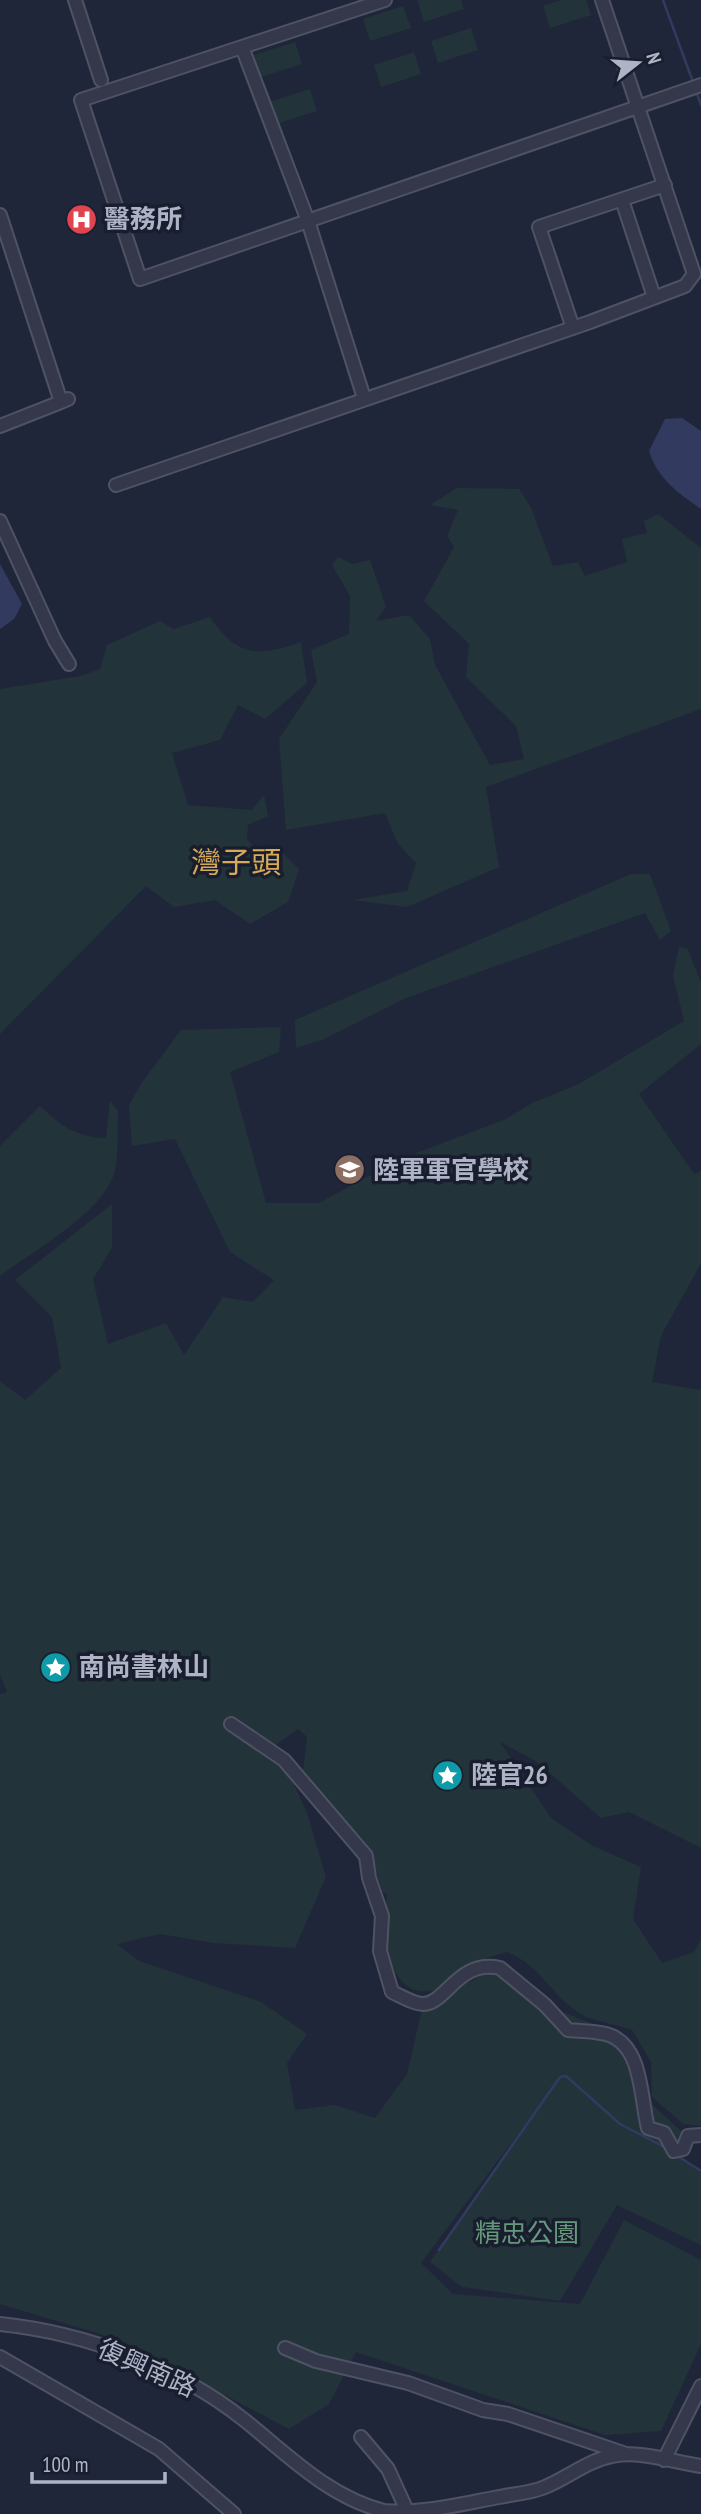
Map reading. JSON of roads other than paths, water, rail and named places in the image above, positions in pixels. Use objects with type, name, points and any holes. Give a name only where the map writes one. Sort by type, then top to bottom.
[{"type":"street","points":[[75,0],[101,80]]},
{"type":"street","points":[[385,0],[81,100],[140,279],[695,87]]},
{"type":"street","points":[[116,485],[573,328],[685,286],[694,274],[602,0]]},
{"type":"street","points":[[242,47],[307,221],[364,398]]},
{"type":"street","points":[[573,328],[538,228],[665,185]]},
{"type":"street","points":[[622,200],[654,298]]},
{"type":"street","points":[[0,215],[65,401],[0,426]]},
{"type":"street","points":[[0,521],[55,640],[69,664]]},
{"type":"street","points":[[231,1724],[284,1760],[366,1856],[369,1878],[382,1916],[380,1951],[392,1992],[420,2004],[429,2003],[463,1974],[500,1968],[545,2005],[568,2030],[607,2034],[625,2045],[637,2064],[648,2128],[664,2133],[674,2151],[683,2149],[688,2136],[701,2135]]},
{"type":"street","name":"復興南路","points":[[0,2324],[74,2337],[174,2375],[242,2418],[318,2479],[354,2500],[386,2511],[408,2513],[446,2509],[542,2488],[609,2456],[626,2454]]},
{"type":"street","points":[[285,2348],[316,2361],[408,2383],[483,2410],[508,2414],[626,2454],[701,2466]]},
{"type":"street","points":[[0,2357],[159,2449],[234,2514]]},
{"type":"street","points":[[664,2459],[701,2386]]},
{"type":"street","points":[[361,2437],[388,2469],[408,2513]]},
{"type":"water","points":[[682,418],[701,431],[701,509],[663,477],[649,451],[665,419]]},
{"type":"water","points":[[0,564],[22,604],[14,619],[0,629]]},
{"type":"waterway","points":[[663,0],[693,82]]},
{"type":"waterway","points":[[696,91],[701,105]]},
{"type":"waterway","points":[[439,2250],[560,2077],[566,2076],[620,2124],[668,2149]]},
{"type":"waterway","points":[[676,2155],[701,2171]]},
{"type":"place","name":"醫務所","points":[[81,219]]},
{"type":"place","name":"陸軍軍官學校","points":[[350,1170]]},
{"type":"place","name":"南尚書林山","points":[[56,1667]]},
{"type":"place","name":"陸官26","points":[[448,1775]]},
{"type":"district","name":"灣子頭","points":[[236,863]]},
{"type":"park label","name":"精忠公園","points":[[527,2233]]}]
